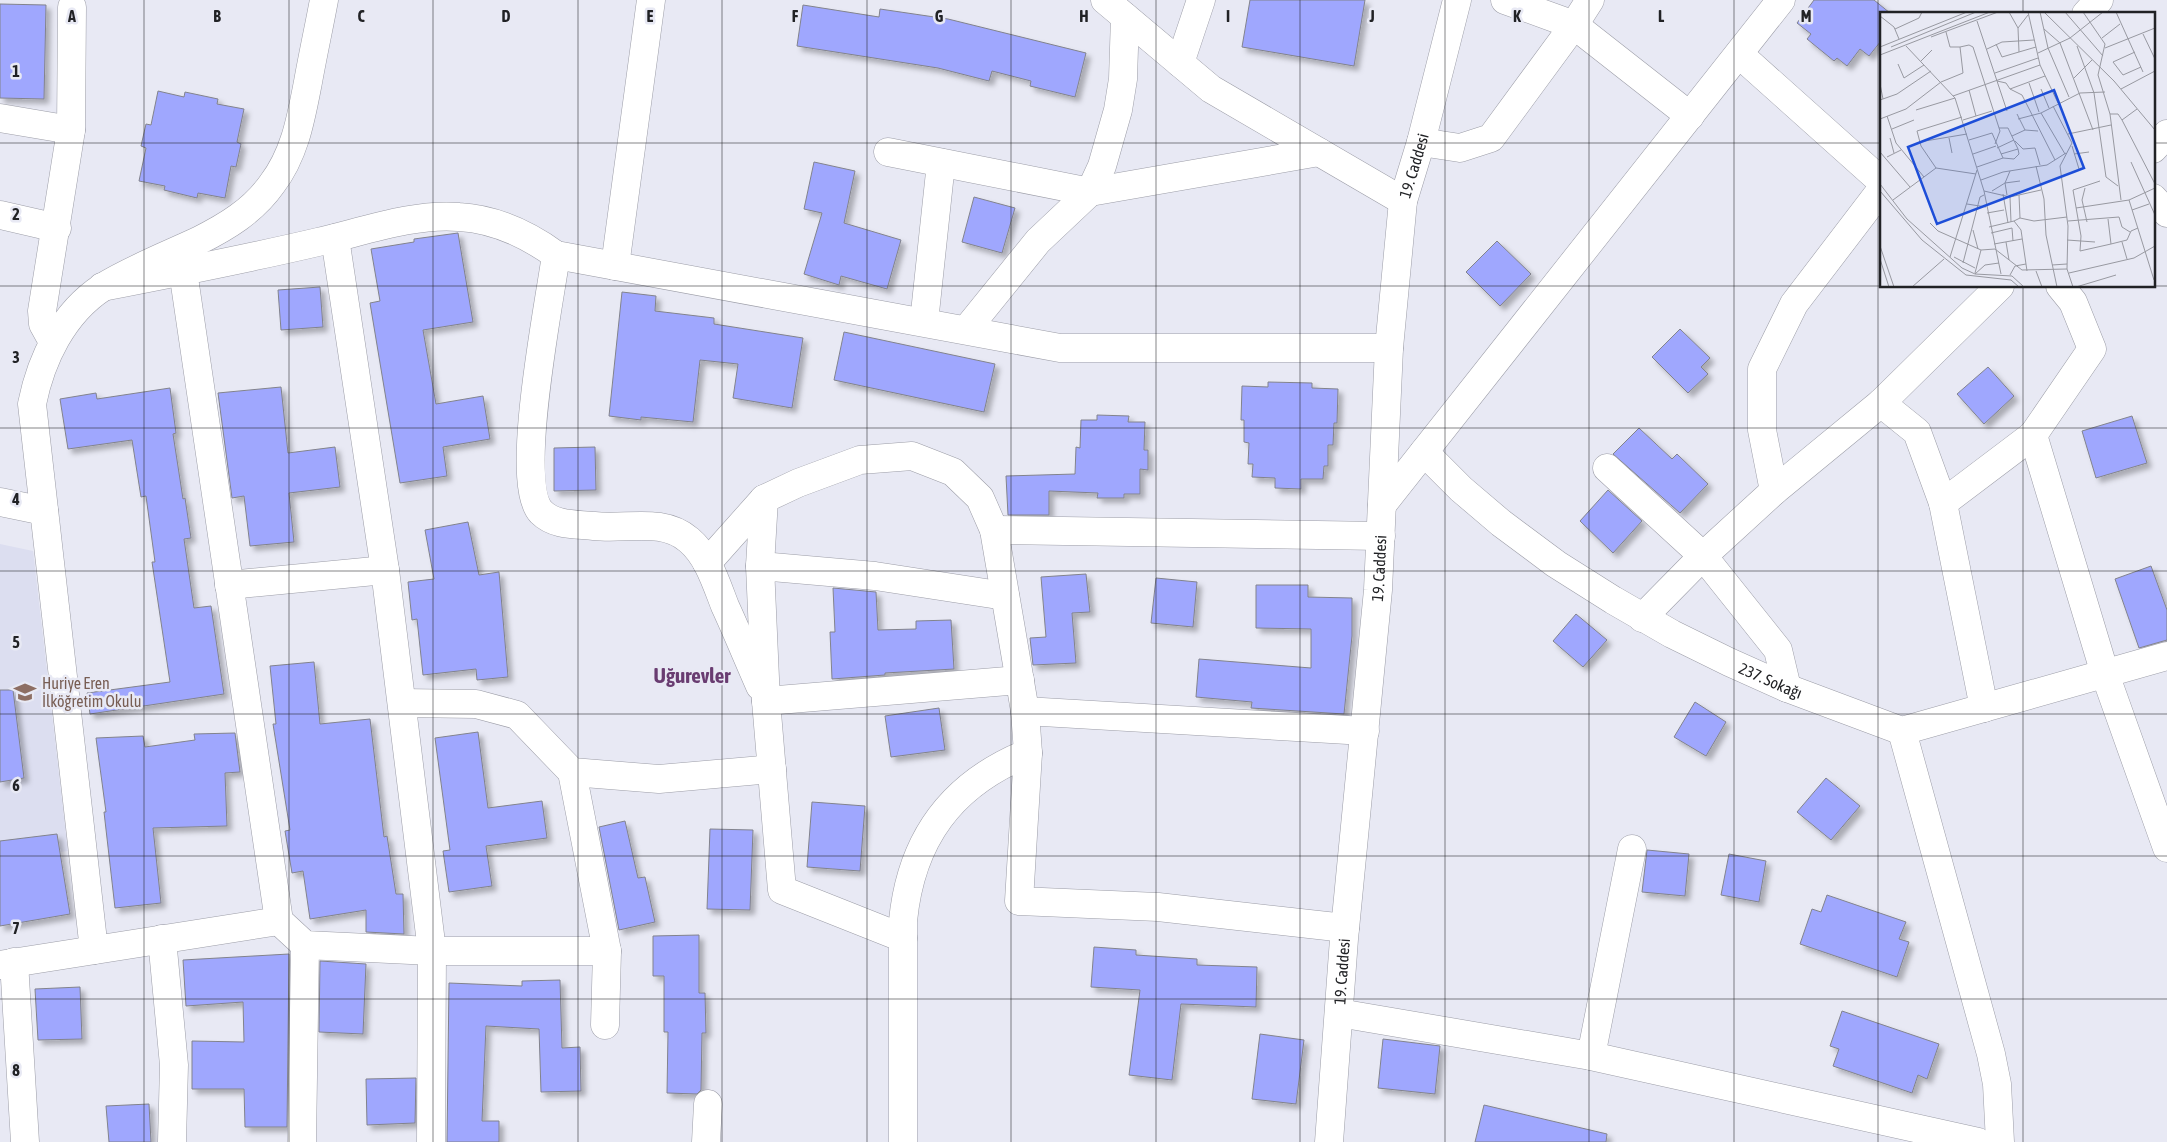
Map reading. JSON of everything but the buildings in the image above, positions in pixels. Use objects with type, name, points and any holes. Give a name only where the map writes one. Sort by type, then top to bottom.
[{"type":"street","points":[[94,950],[32,404],[39,376],[53,342],[83,303],[102,287],[222,228],[252,207],[272,185],[290,153],[299,125],[324,0]]},
{"type":"street","points":[[615,266],[651,0]]},
{"type":"street","points":[[1105,0],[1211,89],[1403,201]]},
{"type":"street","points":[[1180,63],[1201,0]]},
{"type":"street","name":"19. Caddesi","points":[[1329,1142],[1345,928],[1378,590],[1389,348],[1403,201],[1421,142],[1457,0]]},
{"type":"street","points":[[1505,0],[1574,25],[1690,116]]},
{"type":"street","points":[[1421,142],[1460,148],[1491,138],[1574,25],[1590,0]]},
{"type":"street","points":[[1382,505],[1782,0]]},
{"type":"street","points":[[2088,12],[2099,0]]},
{"type":"street","points":[[53,342],[43,324],[42,311],[57,228],[71,130],[72,7]]},
{"type":"street","points":[[966,330],[1038,241],[1090,192],[1105,156],[1118,110],[1126,48],[1125,17]]},
{"type":"street","points":[[1739,54],[1880,180]]},
{"type":"street","points":[[0,118],[71,130]]},
{"type":"street","points":[[2154,148],[2167,134]]},
{"type":"street","points":[[888,152],[1090,192],[1319,152]]},
{"type":"street","points":[[924,322],[941,163]]},
{"type":"street","points":[[1774,491],[1762,430],[1762,369],[1794,304],[1880,191]]},
{"type":"street","points":[[2154,199],[2167,213]]},
{"type":"street","points":[[0,215],[57,228]]},
{"type":"street","points":[[102,287],[183,272],[418,219],[459,217],[501,224],[539,243],[556,255],[1060,348],[1389,348]]},
{"type":"street","points":[[335,238],[386,570],[432,951],[431,1142]]},
{"type":"street","points":[[556,255],[531,428],[532,491],[536,505],[548,518],[557,522],[599,527],[662,527],[676,532],[689,540],[707,563],[766,701]]},
{"type":"street","points":[[183,272],[279,921],[305,945],[432,951],[607,951]]},
{"type":"street","points":[[1642,618],[1703,556],[1774,491],[1881,403],[1998,288]]},
{"type":"street","points":[[1943,503],[2033,436],[2092,349],[2073,302],[2062,288]]},
{"type":"street","points":[[1881,403],[1917,432],[1943,503],[1984,708]]},
{"type":"street","points":[[2033,436],[2104,674],[2167,848]]},
{"type":"street","name":"237. Sokağı","points":[[1424,452],[1461,489],[1528,544],[1642,618],[1729,662],[1787,688],[1902,731]]},
{"type":"street","points":[[707,563],[764,499],[798,483],[860,460],[912,456],[953,472],[980,498],[994,530],[1025,710],[1028,753],[1019,901],[1158,907],[1345,928]]},
{"type":"street","points":[[1607,468],[1703,556],[1778,650],[1787,688]]},
{"type":"street","points":[[764,499],[760,566],[766,701],[782,890],[903,938]]},
{"type":"street","points":[[0,502],[44,511]]},
{"type":"street","points":[[994,530],[1381,536]]},
{"type":"street","points":[[760,566],[875,576],[1005,596]]},
{"type":"street","points":[[229,585],[386,570]]},
{"type":"street","points":[[2000,1142],[1997,1084],[1991,1054],[1902,731],[2167,656]]},
{"type":"street","points":[[766,701],[1020,680]]},
{"type":"street","points":[[402,703],[476,704],[517,715],[572,772],[607,951],[605,1025]]},
{"type":"street","points":[[1025,710],[1365,731]]},
{"type":"street","points":[[903,1142],[903,938],[905,898],[910,875],[929,832],[944,811],[962,792],[982,776],[1004,763],[1028,753]]},
{"type":"street","points":[[572,772],[659,779],[772,769]]},
{"type":"street","points":[[1591,1056],[1632,849]]},
{"type":"street","points":[[25,1142],[7,963],[279,921]]},
{"type":"street","points":[[162,939],[174,1065],[172,1142]]},
{"type":"street","points":[[302,1142],[305,945]]},
{"type":"street","points":[[1339,1013],[1591,1056],[1978,1142]]},
{"type":"street","points":[[706,1142],[708,1104]]},
{"type":"shaded area","name":"Huriye Eren İlköğretim Okulu","points":[[0,544],[33,551],[68,851],[0,859]]},
{"type":"place","name":"Huriye Eren İlköğretim Okulu","points":[[25,692]]},
{"type":"district","name":"Uğurevler","points":[[692,675]]}]
